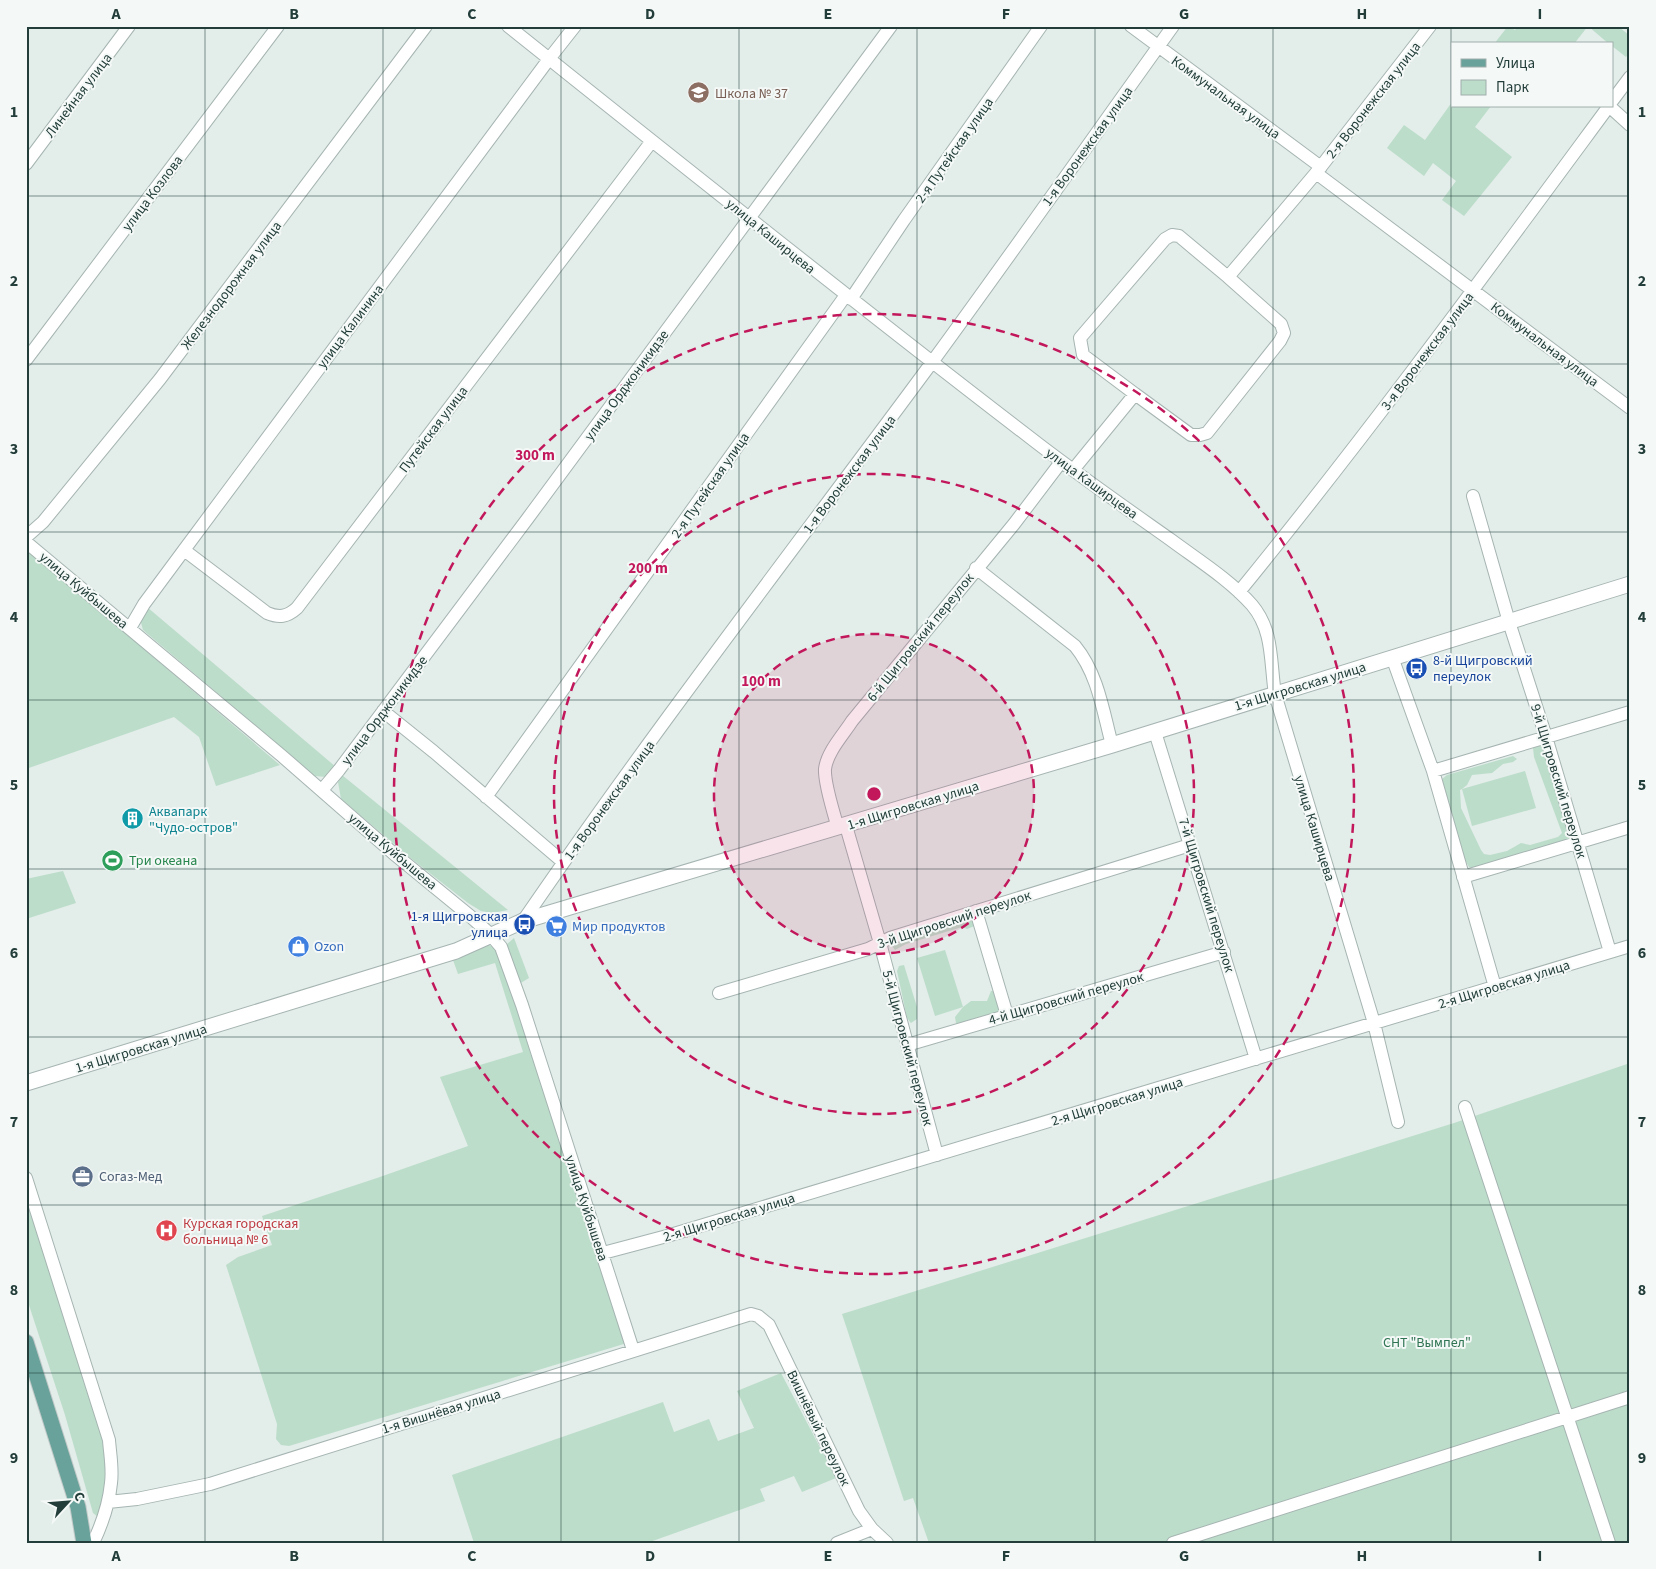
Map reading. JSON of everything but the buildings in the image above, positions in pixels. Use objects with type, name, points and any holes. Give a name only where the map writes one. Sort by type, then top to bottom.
[{"type":"main road","points":[[26,1342],[78,1508],[84,1543]]},
{"type":"street","name":"Линейная улица","points":[[26,164],[129,26]]},
{"type":"street","name":"улица Козлова","points":[[26,360],[278,26]]},
{"type":"street","name":"Железнодорожная улица","points":[[26,537],[43,522],[160,379],[426,26]]},
{"type":"street","name":"улица Каширцева","points":[[508,26],[848,297],[1061,462],[1199,560],[1239,592],[1253,606],[1266,625],[1271,644],[1272,673],[1276,694],[1374,1023],[1398,1122]]},
{"type":"street","name":"улица Калинина","points":[[130,628],[144,604],[575,26]]},
{"type":"street","name":"улица Орджоникидзе","points":[[322,790],[528,518],[891,26]]},
{"type":"street","name":"2-я Путейская улица","points":[[486,797],[904,220],[1041,26]]},
{"type":"street","name":"Коммунальная улица","points":[[1131,26],[1473,290],[1630,408]]},
{"type":"street","name":"1-я Воронежская улица","points":[[523,920],[720,646],[932,362],[1173,26]]},
{"type":"street","name":"2-я Воронежская улица","points":[[1228,277],[1319,170],[1430,26]]},
{"type":"street","points":[[1614,99],[1630,77]]},
{"type":"street","name":"3-я Воронежская улица","points":[[1239,592],[1305,512],[1608,108]]},
{"type":"street","points":[[1611,108],[1630,125]]},
{"type":"street","name":"Путейская улица","points":[[184,550],[267,613],[277,617],[287,615],[298,608],[652,141]]},
{"type":"street","points":[[1172,235],[1179,236],[1281,324],[1284,333],[1280,341],[1213,425],[1207,432],[1200,435],[1191,435],[1135,394],[1083,355],[1080,338],[1165,238],[1172,235]]},
{"type":"street","points":[[1073,470],[1135,394]]},
{"type":"street","name":"6-й Щигровский переулок","points":[[842,827],[833,809],[825,770],[831,751],[852,721],[1014,524],[1061,462]]},
{"type":"street","name":"9-й Щигровский переулок","points":[[1473,496],[1509,622],[1546,737],[1610,952]]},
{"type":"street","name":"улица Куйбышева","points":[[26,542],[322,790],[393,853],[490,934],[505,954],[633,1350]]},
{"type":"street","points":[[976,568],[1076,646],[1093,674],[1112,745]]},
{"type":"street","name":"1-я Щигровская улица","points":[[26,1083],[456,951],[523,920],[842,827],[1155,732],[1630,584]]},
{"type":"street","points":[[1392,657],[1432,771],[1495,987]]},
{"type":"street","points":[[383,711],[563,862]]},
{"type":"street","points":[[1432,771],[1630,712]]},
{"type":"street","name":"7-й Щигровский переулок","points":[[1155,732],[1256,1059]]},
{"type":"street","name":"5-й Щигровский переулок","points":[[842,827],[880,943],[937,1155]]},
{"type":"street","points":[[1463,877],[1630,827]]},
{"type":"street","name":"3-й Щигровский переулок","points":[[718,993],[868,949],[890,938],[1190,845]]},
{"type":"street","points":[[976,911],[1008,1015]]},
{"type":"street","name":"2-я Щигровская улица","points":[[603,1253],[667,1236],[1630,946]]},
{"type":"street","name":"4-й Щигровский переулок","points":[[907,1045],[1224,952]]},
{"type":"street","points":[[1465,1107],[1609,1543]]},
{"type":"street","points":[[26,1178],[109,1440],[112,1482],[100,1529],[93,1543]]},
{"type":"street","name":"1-я Вишнёвая улица","points":[[108,1502],[122,1502],[210,1484],[751,1314],[758,1316],[769,1325]]},
{"type":"street","name":"Вишнёвый переулок","points":[[769,1325],[859,1511],[872,1529],[887,1543]]},
{"type":"street","points":[[1173,1543],[1630,1397]]},
{"type":"street","points":[[837,1543],[872,1529]]},
{"type":"green space","points":[[1508,26],[1515,30],[1518,26],[1588,26],[1576,42],[1496,42]]},
{"type":"green space","points":[[1588,26],[1618,26],[1630,36],[1630,52],[1626,57],[1614,48],[1614,42],[1607,42]]},
{"type":"green space","points":[[1451,103],[1451,108],[1489,108],[1475,127],[1512,157],[1464,216],[1442,200],[1456,181],[1433,163],[1424,176],[1387,148],[1404,125],[1425,140]]},
{"type":"green space","points":[[26,549],[280,765],[216,786],[199,737],[174,717],[26,769]]},
{"type":"green space","points":[[147,607],[336,767],[326,777],[315,776],[143,630],[140,619]]},
{"type":"green space","points":[[1537,745],[1542,746],[1572,837],[1567,844],[1474,869],[1469,867],[1464,858],[1442,779],[1447,775],[1513,756],[1517,759],[1503,764],[1492,773],[1472,775],[1467,785],[1460,790],[1461,808],[1484,854],[1490,855],[1507,851],[1521,843],[1530,845],[1558,837],[1562,833],[1534,757],[1533,748]]},
{"type":"green space","points":[[1525,771],[1536,808],[1472,826],[1462,789]]},
{"type":"green space","points":[[342,775],[508,910],[492,913],[481,911],[413,860],[341,799],[338,782]]},
{"type":"green space","points":[[63,871],[76,903],[26,919],[26,879]]},
{"type":"green space","points":[[972,918],[977,925],[967,929],[962,927],[906,944],[895,950],[892,946]]},
{"type":"green space","points":[[514,938],[529,978],[519,984],[507,944]]},
{"type":"green space","points":[[486,944],[496,948],[499,952],[627,1343],[289,1446],[281,1445],[276,1439],[277,1424],[226,1265],[238,1257],[272,1245],[262,1216],[468,1146],[440,1077],[523,1052],[495,963],[458,974],[453,960],[454,957]]},
{"type":"green space","points":[[945,950],[963,1007],[935,1016],[917,958]]},
{"type":"green space","points":[[904,965],[917,1007],[917,1019],[911,1023],[907,1018],[897,971],[899,966]]},
{"type":"green space","points":[[991,991],[998,991],[1004,1010],[960,1026],[956,1023],[955,1017],[971,1001],[987,1001]]},
{"type":"green space","name":"СНТ \"Вымпел\"","points":[[1630,1063],[1630,1543],[929,1543],[913,1498],[904,1501],[842,1314],[1454,1123]]},
{"type":"green space","points":[[26,1194],[107,1447],[108,1465],[100,1515],[98,1517],[93,1513],[65,1415],[26,1296]]},
{"type":"green space","points":[[781,1373],[836,1478],[802,1492],[794,1476],[760,1489],[765,1501],[647,1543],[474,1543],[452,1475],[663,1402],[674,1432],[709,1419],[718,1441],[754,1428],[737,1391]]},
{"type":"place","name":"Школа № 37","points":[[699,93]]},
{"type":"place","name":"8-й Щигровский переулок","points":[[1417,668]]},
{"type":"place","name":"Аквапарк \"Чудо-остров\"","points":[[133,819]]},
{"type":"place","name":"Три океана","points":[[113,860]]},
{"type":"place","name":"1-я Щигровская улица","points":[[524,924]]},
{"type":"place","name":"Мир продуктов","points":[[556,926]]},
{"type":"place","name":"Ozon","points":[[298,946]]},
{"type":"place","name":"Согаз-Мед","points":[[83,1176]]},
{"type":"place","name":"Курская городская больница № 6","points":[[167,1231]]}]
